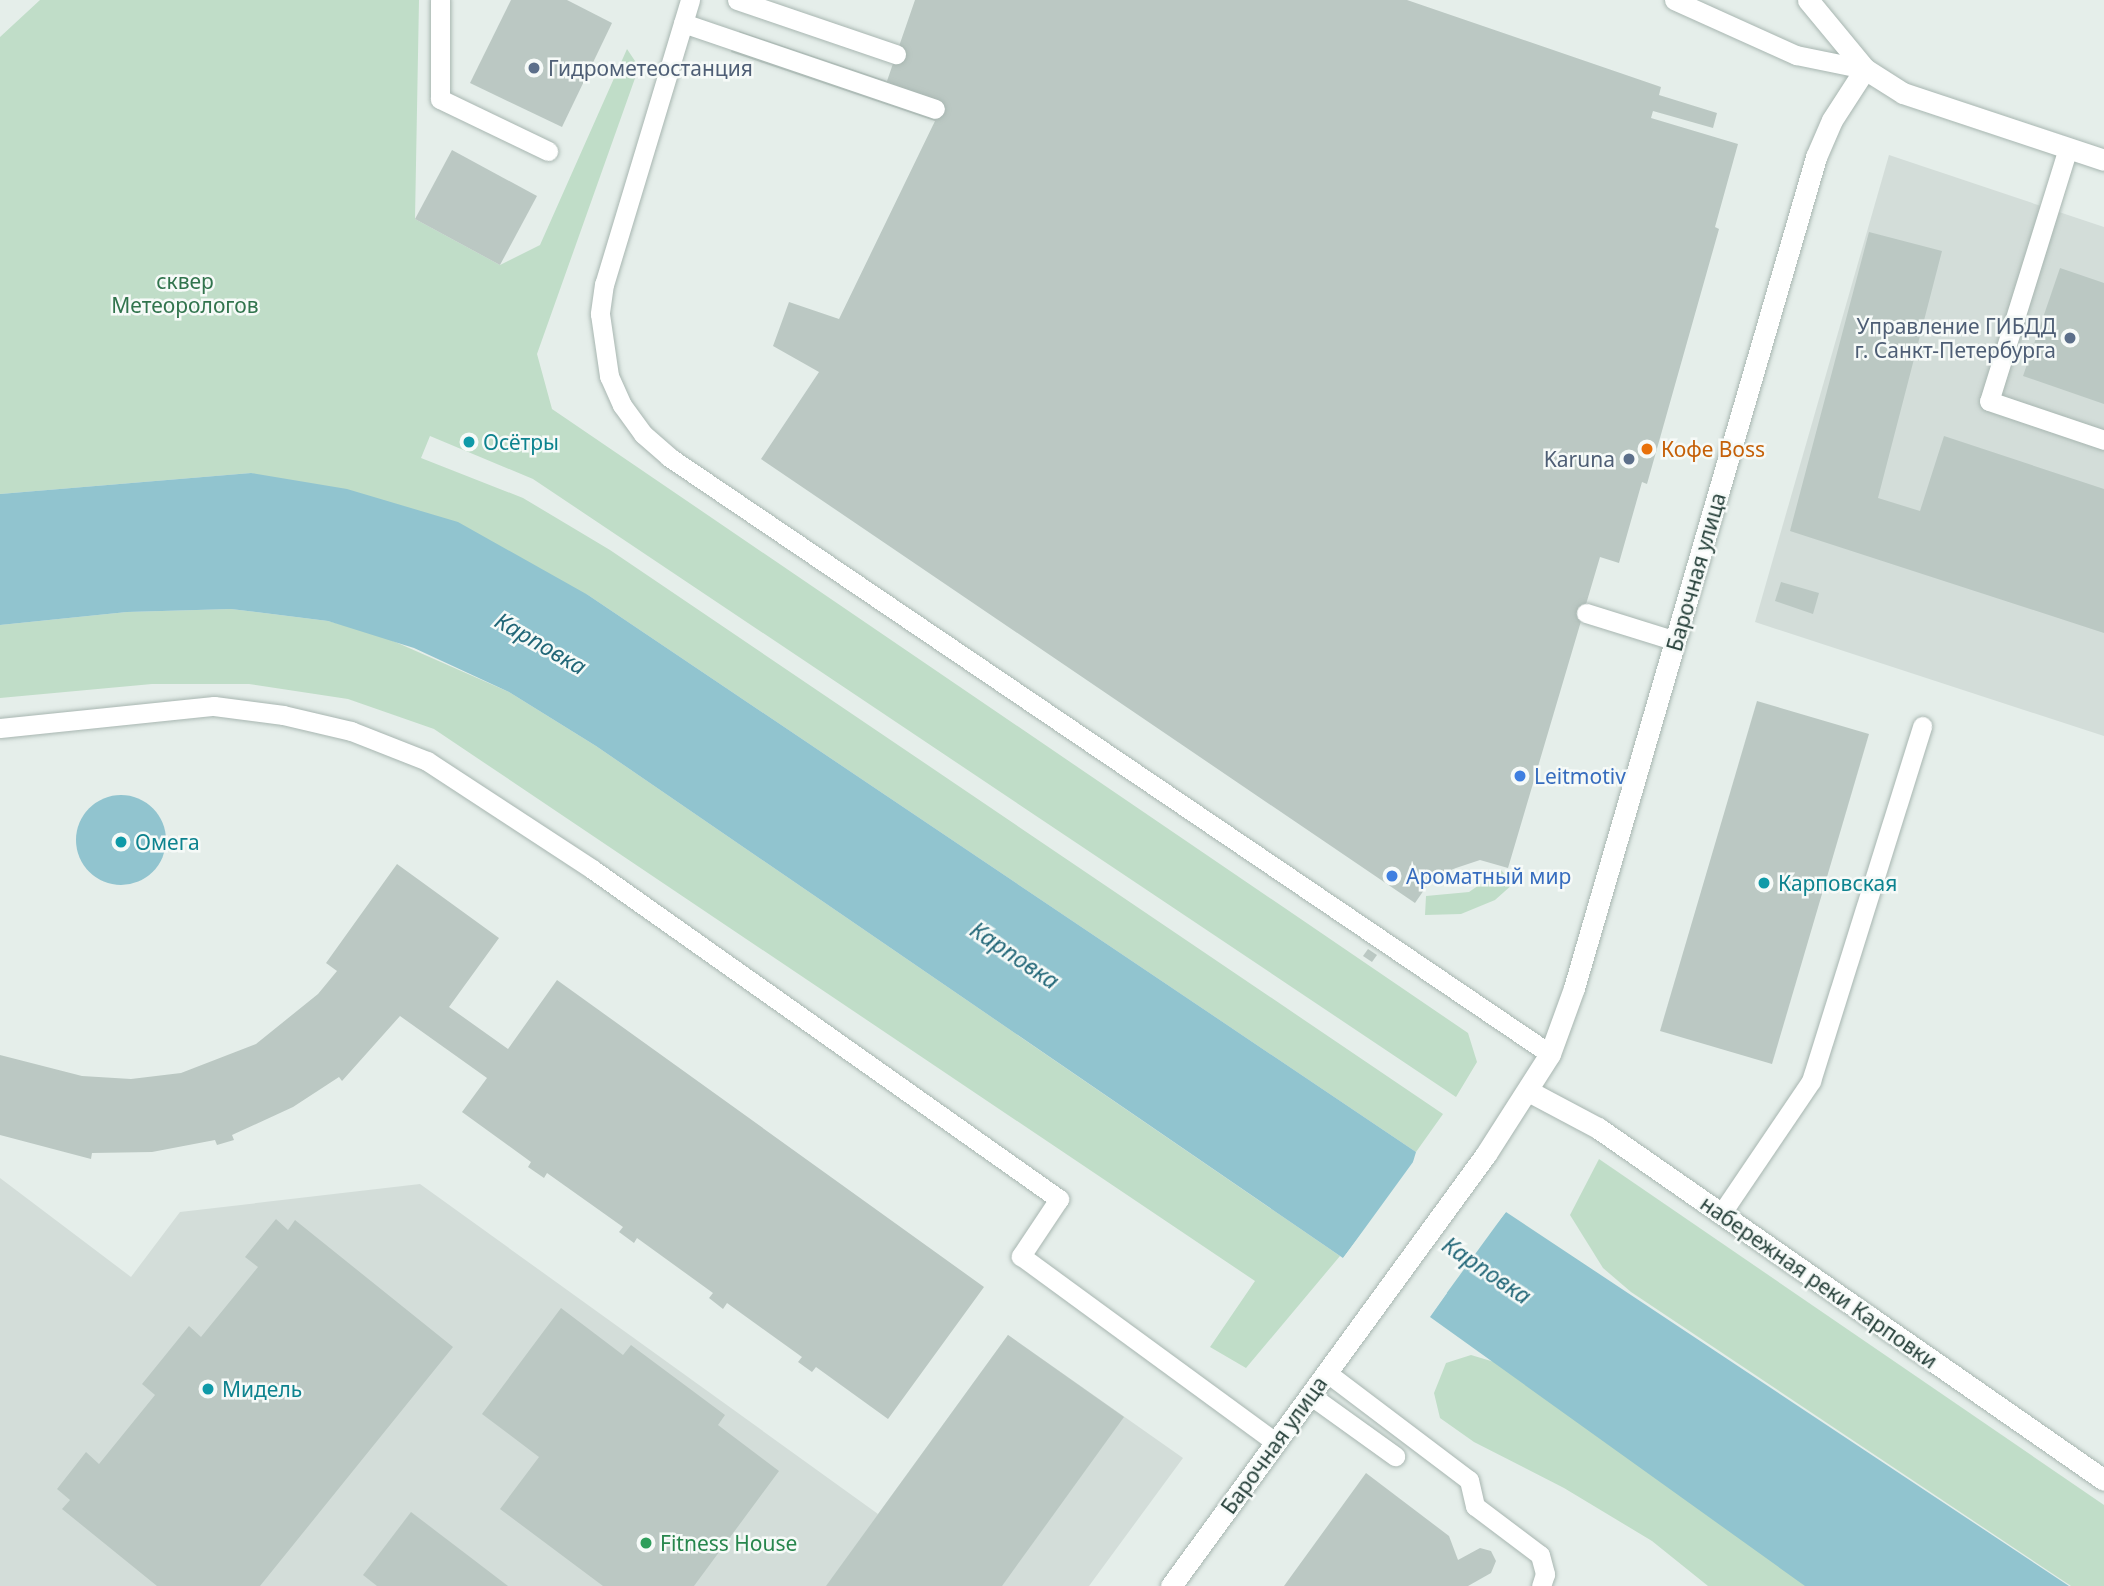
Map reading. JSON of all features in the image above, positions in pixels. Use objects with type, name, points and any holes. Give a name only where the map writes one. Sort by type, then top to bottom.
[{"type":"street","points":[[1808,0],[1865,69],[1903,93],[2104,160]]},
{"type":"street","name":"Барочная улица","points":[[1171,1586],[1486,1154],[1530,1092],[1550,1054],[1676,641],[1816,157],[1832,120],[1865,69]]},
{"type":"street","name":"набережная реки Карповки","points":[[1530,1092],[1598,1128],[2104,1480]]},
{"type":"lane","points":[[440,0],[440,99],[548,152]]},
{"type":"lane","points":[[690,0],[604,284],[600,314],[609,376],[622,405],[643,434],[668,457],[1550,1054]]},
{"type":"lane","points":[[737,0],[896,54]]},
{"type":"lane","points":[[1674,0],[1796,55],[1865,69]]},
{"type":"lane","points":[[683,23],[935,109]]},
{"type":"lane","points":[[2068,148],[1989,401],[2104,440]]},
{"type":"lane","points":[[1586,613],[1676,641]]},
{"type":"lane","points":[[0,729],[214,706],[283,715],[351,731],[427,761],[592,869],[1059,1199],[1021,1256],[1275,1442]]},
{"type":"lane","points":[[1721,1214],[1811,1081],[1922,726]]},
{"type":"lane","points":[[1326,1372],[1469,1480],[1475,1506],[1540,1555],[1545,1574],[1541,1586]]},
{"type":"lane","points":[[1310,1395],[1395,1456]]},
{"type":"shaded area","points":[[1889,155],[2104,227],[2104,736],[1755,622]]},
{"type":"shaded area","points":[[0,1178],[131,1277],[180,1212],[420,1184],[878,1514],[1008,1335],[1183,1458],[1089,1586],[0,1586]]},
{"type":"green space","name":"сквер Метеорологов","points":[[40,0],[419,0],[415,219],[500,265],[540,245],[627,49],[639,67],[537,354],[552,409],[1468,1033],[1477,1062],[1456,1097],[533,479],[430,436],[421,458],[523,498],[610,550],[1443,1114],[1416,1152],[588,595],[251,473],[0,494],[0,37]]},
{"type":"green space","points":[[231,609],[328,621],[375,633],[509,692],[596,746],[1340,1256],[1246,1368],[1210,1347],[1255,1281],[434,729],[348,699],[249,684],[152,684],[0,698],[0,625],[127,612]]},
{"type":"green space","points":[[1501,870],[1513,884],[1495,900],[1461,914],[1425,915],[1426,896],[1469,892]]},
{"type":"green space","points":[[1599,1159],[2104,1505],[2104,1586],[2071,1586],[1631,1292],[1603,1268],[1570,1215]]},
{"type":"green space","points":[[1471,1355],[1501,1364],[1807,1586],[1708,1586],[1652,1541],[1564,1488],[1474,1442],[1440,1418],[1434,1393],[1446,1363]]},
{"type":"water","name":"Карповка","points":[[251,473],[347,489],[458,522],[588,595],[1416,1152],[1413,1162],[1498,1222],[1506,1212],[2069,1586],[1805,1586],[1430,1317],[1447,1293],[1362,1233],[1343,1258],[596,746],[509,692],[414,648],[328,621],[231,609],[127,612],[0,625],[0,494]]},
{"type":"water","name":"Омега","points":[[121,795],[138,798],[153,808],[163,823],[166,840],[163,857],[153,872],[138,882],[121,885],[104,882],[89,872],[79,857],[76,840],[79,823],[89,808],[104,798]]},
{"type":"pier","points":[[1421,1151],[1417,1162],[1497,1218],[1508,1209],[1427,1320],[1442,1293],[1363,1238],[1341,1261]]},
{"type":"building","name":"Гидрометеостанция","points":[[511,0],[567,0],[612,23],[562,127],[470,83]]},
{"type":"building","points":[[915,0],[1407,0],[1661,87],[1659,95],[1717,113],[1713,128],[1653,111],[1651,118],[1738,144],[1715,227],[1719,229],[1647,484],[1642,482],[1619,563],[1600,557],[1508,868],[1480,860],[1456,868],[1433,877],[1415,903],[761,459],[819,372],[773,346],[789,302],[839,319],[935,121],[731,52],[739,31],[887,81]]},
{"type":"building","points":[[452,150],[537,196],[500,265],[415,219]]},
{"type":"building","points":[[1869,232],[1942,251],[1878,498],[1920,511],[1944,436],[2104,489],[2104,633],[1790,531]]},
{"type":"building","name":"Управление ГИБДД г. Санкт-Петербурга","points":[[2060,268],[2104,283],[2104,404],[2023,376]]},
{"type":"building","points":[[1781,582],[1819,593],[1813,614],[1775,601]]},
{"type":"building","name":"Карповская","points":[[1757,701],[1869,734],[1772,1064],[1660,1031]]},
{"type":"building","points":[[397,864],[499,938],[449,1007],[508,1049],[557,980],[984,1287],[888,1419],[816,1367],[812,1372],[798,1362],[802,1357],[727,1303],[723,1309],[709,1298],[713,1293],[637,1238],[634,1243],[619,1232],[623,1227],[547,1173],[544,1178],[528,1167],[531,1162],[462,1112],[487,1078],[400,1016],[342,1081],[339,1077],[293,1107],[232,1135],[234,1140],[217,1145],[215,1140],[152,1152],[92,1153],[91,1159],[0,1135],[0,1055],[82,1076],[131,1079],[181,1073],[256,1044],[318,994],[337,971],[326,963]]},
{"type":"building","points":[[1368,949],[1377,955],[1372,962],[1363,956]]},
{"type":"building","points":[[276,1219],[288,1230],[295,1220],[453,1347],[260,1586],[157,1586],[62,1509],[70,1500],[57,1489],[86,1452],[99,1464],[155,1395],[142,1384],[189,1326],[201,1337],[258,1267],[245,1257]]},
{"type":"building","points":[[561,1308],[623,1355],[631,1345],[725,1415],[718,1425],[779,1471],[694,1586],[603,1586],[500,1509],[539,1457],[482,1414]]},
{"type":"building","points":[[1008,1335],[1124,1417],[1002,1586],[826,1586]]},
{"type":"building","points":[[1366,1473],[1449,1536],[1458,1560],[1480,1548],[1491,1551],[1496,1561],[1491,1573],[1468,1586],[1284,1586]]},
{"type":"building","points":[[411,1512],[508,1586],[377,1586],[363,1575]]},
{"type":"place","name":"Гидрометеостанция","points":[[534,68]]},
{"type":"place","name":"Управление ГИБДД г. Санкт-Петербурга","points":[[2070,338]]},
{"type":"place","name":"Осётры","points":[[469,442]]},
{"type":"place","name":"Кофе Boss","points":[[1647,449]]},
{"type":"place","name":"Karuna","points":[[1629,459]]},
{"type":"place","name":"Leitmotiv","points":[[1520,776]]},
{"type":"place","name":"Омега","points":[[121,842]]},
{"type":"place","name":"Ароматный мир","points":[[1392,876]]},
{"type":"place","name":"Карповская","points":[[1764,883]]},
{"type":"place","name":"Мидель","points":[[208,1389]]},
{"type":"place","name":"Fitness House","points":[[646,1543]]}]
